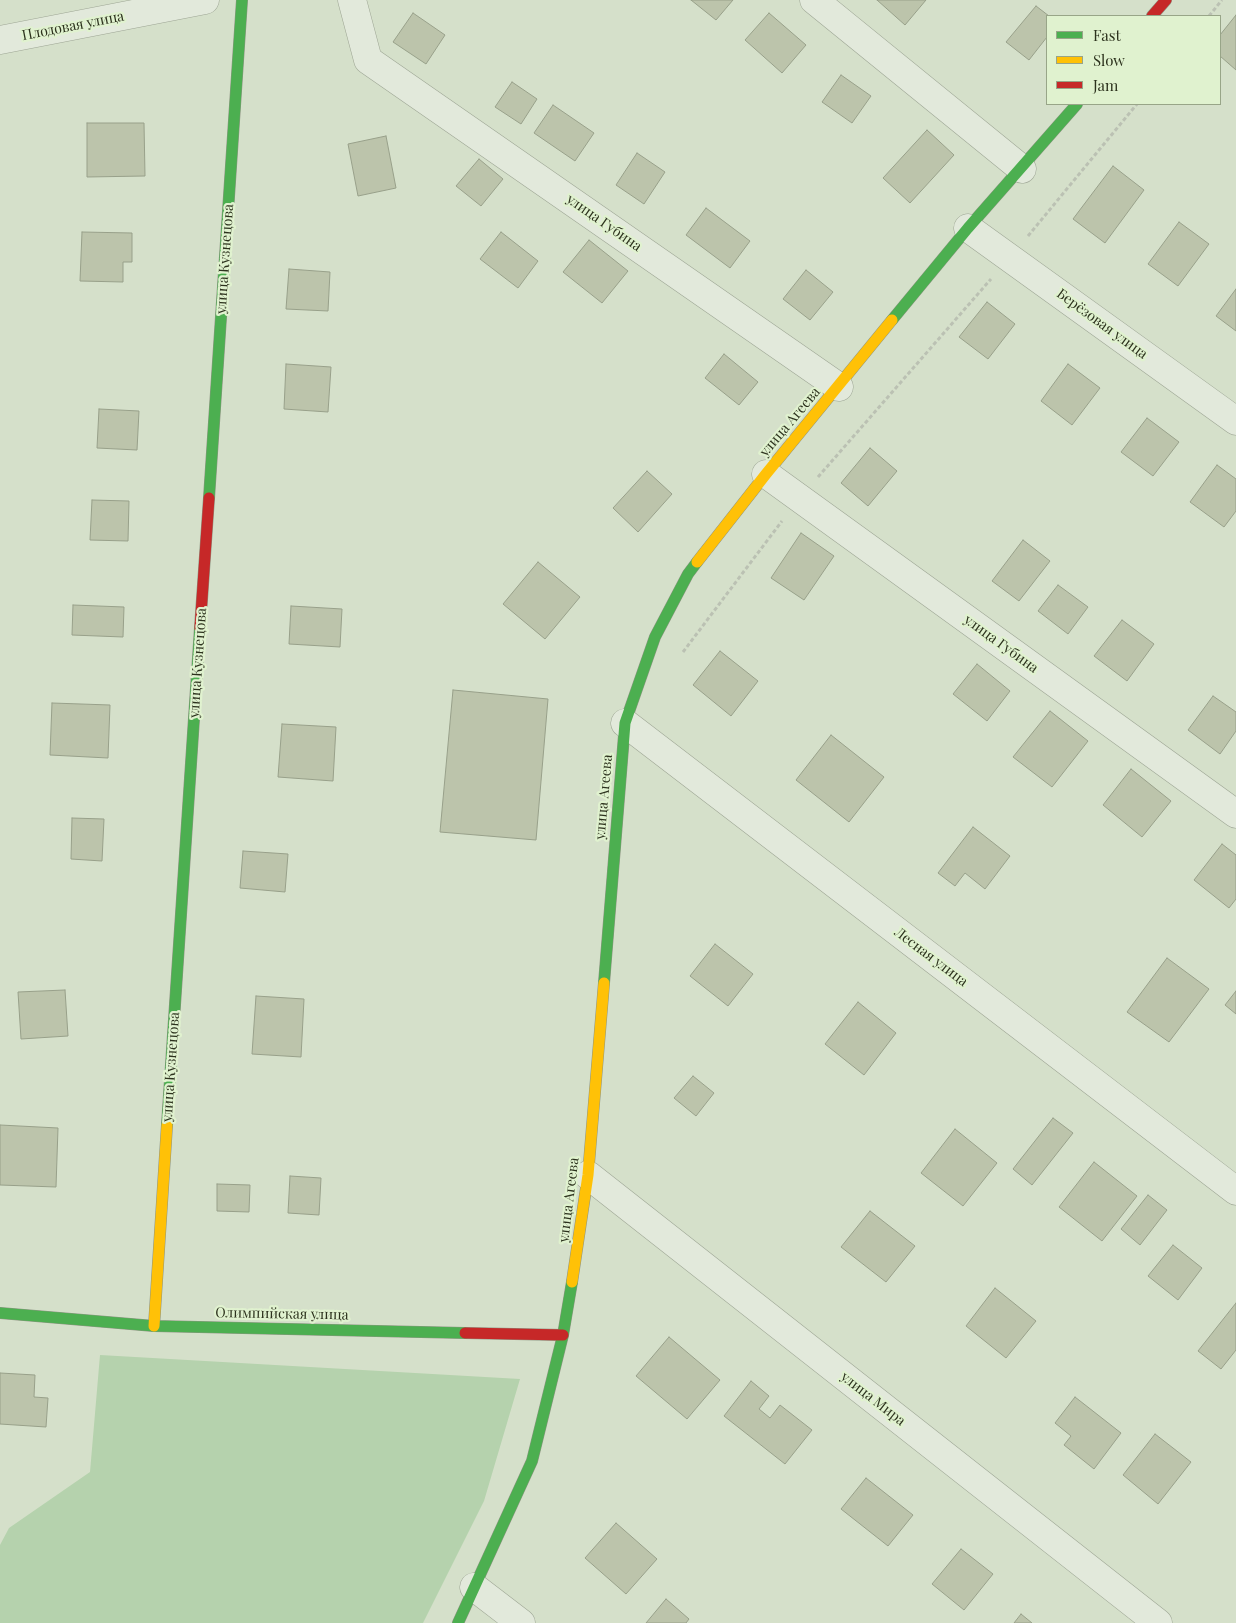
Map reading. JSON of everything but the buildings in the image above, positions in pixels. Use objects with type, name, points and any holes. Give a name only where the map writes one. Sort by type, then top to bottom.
[{"type":"street","name":"Плодовая улица","points":[[0,40],[205,0]]},
{"type":"street","name":"улица Кузнецова","points":[[154,1326],[242,0]]},
{"type":"street","name":"улица Губина","points":[[352,0],[368,60],[839,387]]},
{"type":"street","points":[[814,0],[1022,169]]},
{"type":"street","points":[[1153,15],[1166,0]]},
{"type":"street","name":"улица Агеева","points":[[458,1623],[532,1461],[563,1336],[580,1239],[588,1175],[625,723],[655,637],[688,574],[766,474],[968,228],[1022,169],[1076,105]]},
{"type":"street","name":"Берёзовая улица","points":[[968,228],[1236,421]]},
{"type":"street","name":"улица Губина","points":[[766,474],[1236,814]]},
{"type":"street","name":"Лесная улица","points":[[625,723],[1236,1191]]},
{"type":"street","name":"улица Мира","points":[[588,1175],[1158,1623]]},
{"type":"street","name":"Олимпийская улица","points":[[0,1313],[154,1326],[563,1336]]},
{"type":"street","points":[[474,1587],[521,1623]]},
{"type":"path","points":[[1210,15],[1222,0]]},
{"type":"path","points":[[683,652],[799,498],[1010,258],[1136,105]]},
{"type":"green space","points":[[100,1355],[520,1379],[484,1501],[423,1623],[0,1623],[0,1545],[9,1528],[90,1472]]},
{"type":"traffic: fast","points":[[209,498],[242,0]]},
{"type":"traffic: fast","points":[[892,320],[968,228],[1076,105]]},
{"type":"traffic: fast","points":[[604,983],[625,723],[655,637],[688,574],[697,562]]},
{"type":"traffic: fast","points":[[167,1125],[200,628]]},
{"type":"traffic: fast","points":[[458,1623],[532,1461],[563,1335],[572,1282]]},
{"type":"traffic: fast","points":[[0,1313],[154,1326],[465,1333]]},
{"type":"traffic: slow","points":[[697,562],[892,320]]},
{"type":"traffic: slow","points":[[572,1282],[588,1175],[604,983]]},
{"type":"traffic: slow","points":[[154,1326],[167,1125]]},
{"type":"traffic: jam","points":[[1153,15],[1166,0]]},
{"type":"traffic: jam","points":[[200,628],[209,498]]},
{"type":"traffic: jam","points":[[465,1333],[563,1335]]}]
